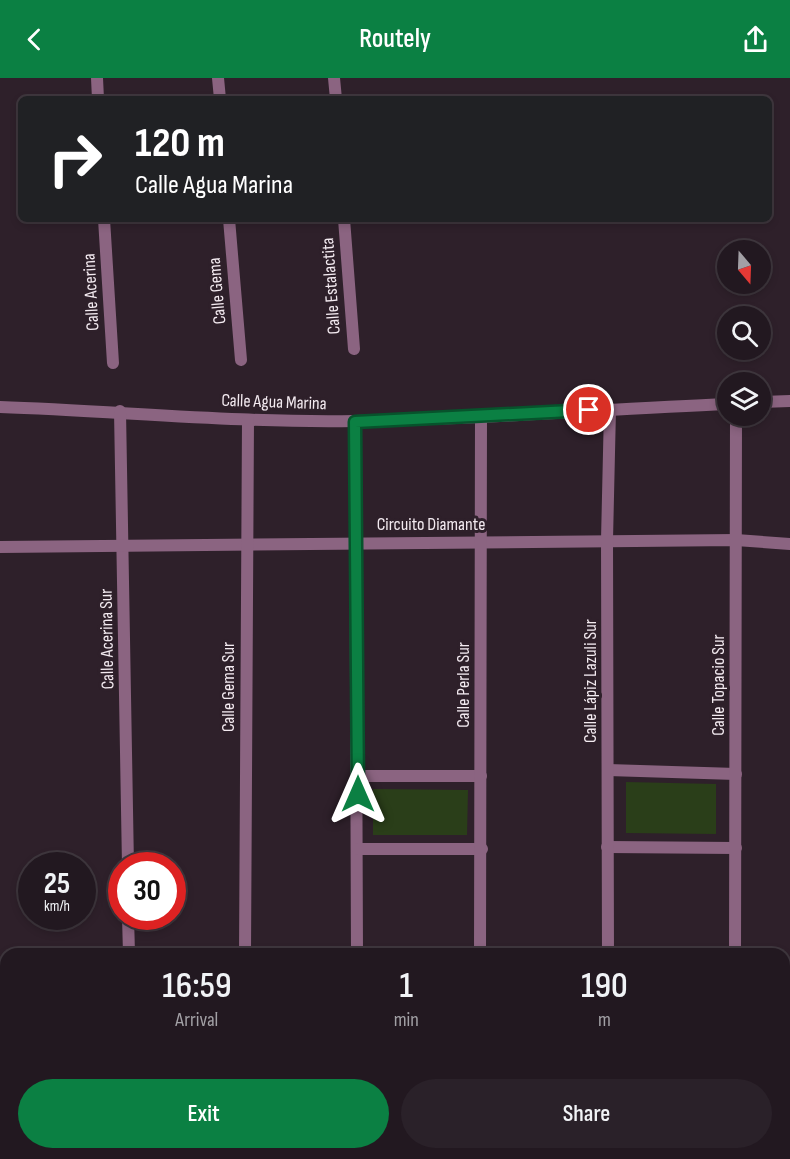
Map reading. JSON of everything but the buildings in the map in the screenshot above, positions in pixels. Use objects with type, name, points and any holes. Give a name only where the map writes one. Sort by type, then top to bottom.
[{"type":"street","points":[[96,78],[98,96]]},
{"type":"street","points":[[218,78],[220,96]]},
{"type":"street","points":[[334,78],[336,96]]},
{"type":"street","name":"Calle Acerina","points":[[104,222],[113,363]]},
{"type":"street","name":"Calle Gema","points":[[229,222],[241,360]]},
{"type":"street","name":"Calle Estalactita","points":[[344,222],[354,349]]},
{"type":"street","points":[[771,402],[790,401]]},
{"type":"street","name":"Calle Agua Marina","points":[[0,407],[120,411],[248,420],[355,422],[717,404]]},
{"type":"street","name":"Calle Lápiz Lazuli Sur","points":[[608,948],[607,540],[610,409]]},
{"type":"street","name":"Calle Acerina Sur","points":[[120,411],[128,852]]},
{"type":"street","name":"Calle Perla Sur","points":[[480,948],[481,416]]},
{"type":"street","name":"Calle Gema Sur","points":[[245,948],[248,420]]},
{"type":"street","points":[[355,422],[357,948]]},
{"type":"street","name":"Calle Topacio Sur","points":[[735,948],[736,426]]},
{"type":"street","name":"Circuito Diamante","points":[[0,547],[607,540],[736,540],[790,544]]},
{"type":"street","points":[[608,770],[736,774]]},
{"type":"street","points":[[358,776],[481,776]]},
{"type":"street","points":[[608,847],[736,848]]},
{"type":"street","points":[[358,849],[482,849]]},
{"type":"street","points":[[128,930],[129,948]]},
{"type":"green space","points":[[626,782],[716,784],[716,834],[626,833]]},
{"type":"green space","points":[[373,789],[468,790],[467,835],[373,835]]},
{"type":"route","points":[[358,794],[355,422],[589,410]]}]
